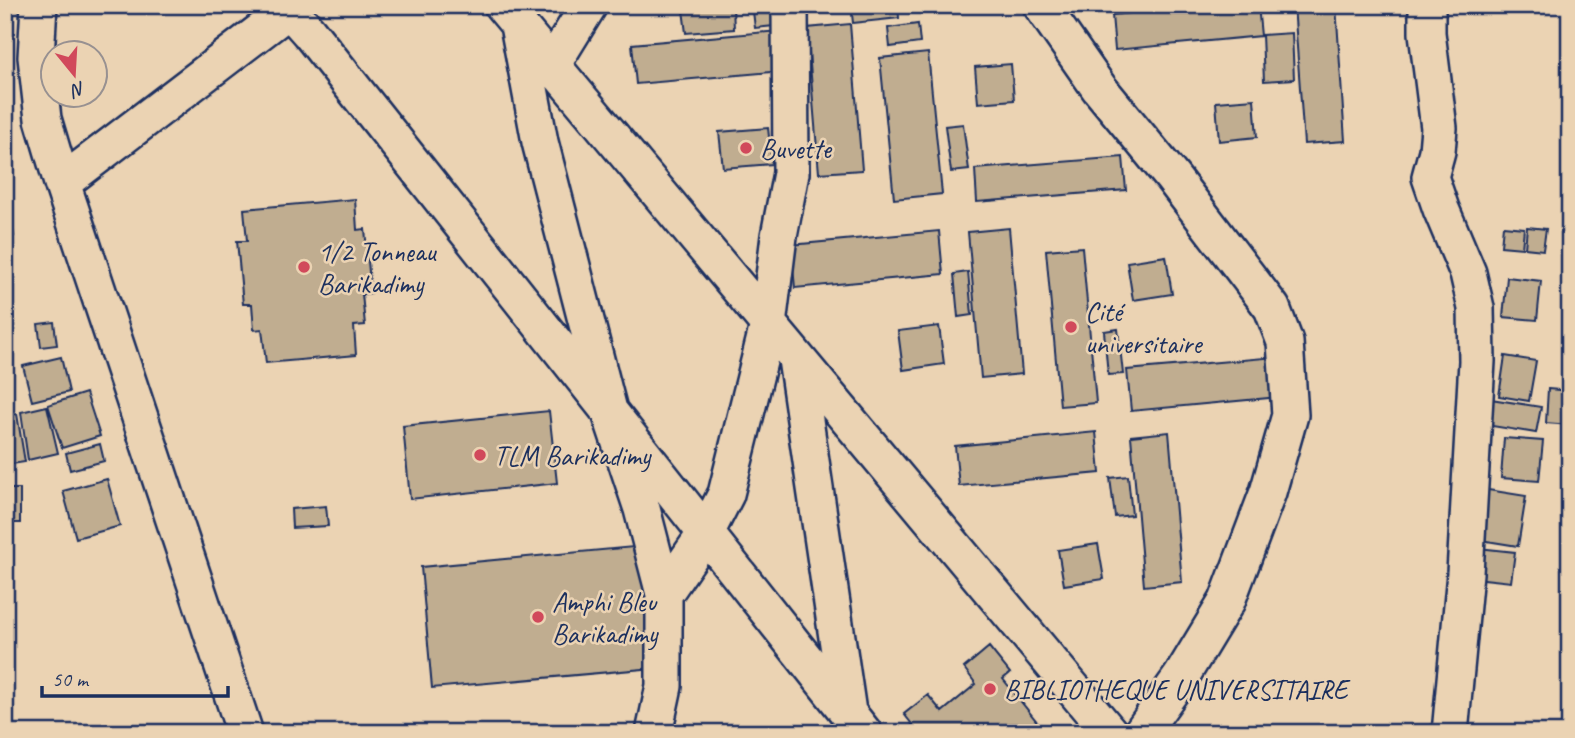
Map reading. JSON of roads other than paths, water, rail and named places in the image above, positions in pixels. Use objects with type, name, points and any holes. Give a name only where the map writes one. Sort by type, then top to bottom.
[{"type":"street","points":[[39,5],[36,57],[43,119],[244,733]]},
{"type":"street","points":[[552,65],[589,5]]},
{"type":"street","points":[[664,594],[706,533],[726,494],[768,325],[779,236],[791,173],[790,5]]},
{"type":"street","points":[[1041,5],[1099,88],[1172,177],[1272,308],[1285,342],[1290,415],[1268,492],[1227,601],[1181,677],[1141,733]]},
{"type":"street","points":[[1427,5],[1427,33],[1440,128],[1430,177],[1468,273],[1476,308],[1477,361],[1466,559],[1450,733]]},
{"type":"street","points":[[62,183],[290,7],[706,533],[854,726]]},
{"type":"street","points":[[512,12],[552,65],[1110,733]]},
{"type":"street","points":[[512,12],[540,142],[609,410],[642,509],[664,594],[664,686],[654,733]]},
{"type":"street","points":[[796,359],[854,726]]},
{"type":"place","name":"Buvette","points":[[746,148]]},
{"type":"place","name":"1/2 Tonneau Barikadimy","points":[[304,267]]},
{"type":"place","name":"Cité universitaire","points":[[1071,327]]},
{"type":"place","name":"TLM Barikadimy","points":[[480,455]]},
{"type":"place","name":"Amphi Bleu Barikadimy","points":[[538,617]]},
{"type":"place","name":"BIBLIOTHEQUE UNIVERSITAIRE","points":[[990,689]]}]
